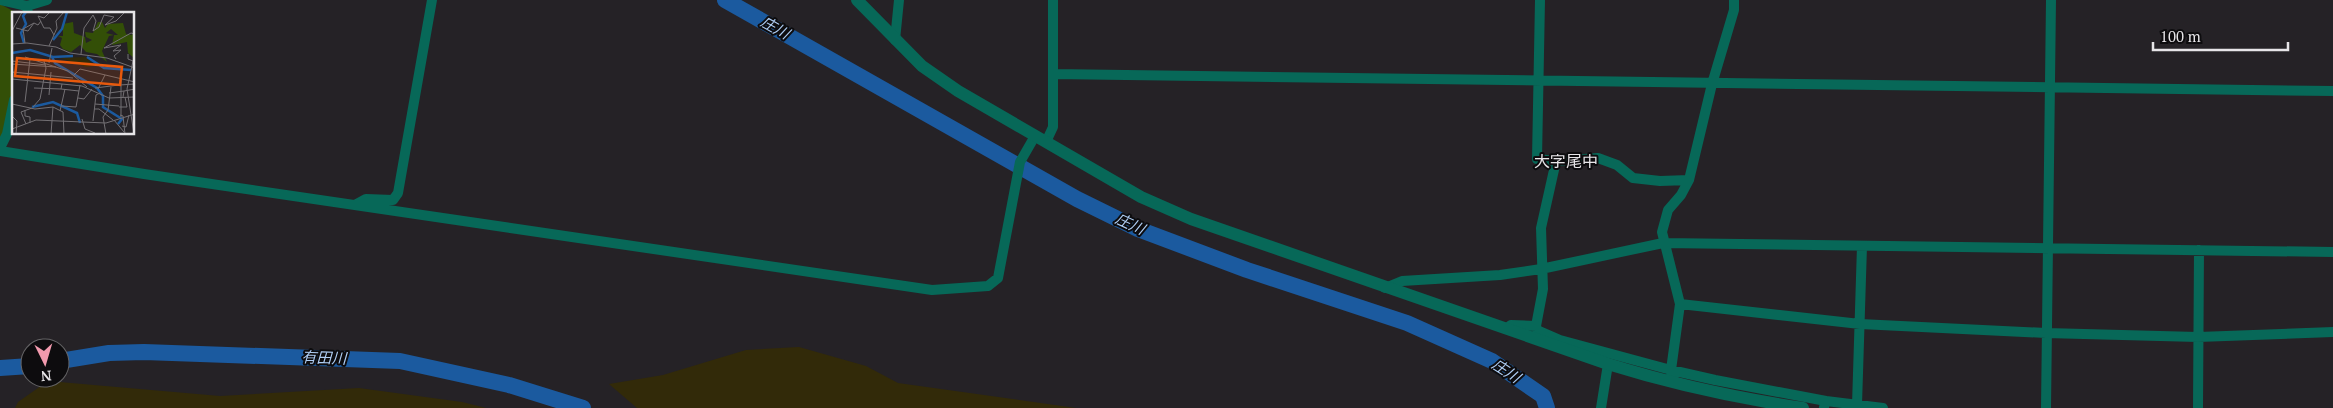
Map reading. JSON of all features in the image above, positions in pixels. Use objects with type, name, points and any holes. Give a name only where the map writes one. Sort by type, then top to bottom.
[{"type":"street","points":[[0,0],[28,10],[46,0]]},
{"type":"street","points":[[355,205],[366,199],[393,200],[398,193],[432,0]]},
{"type":"street","points":[[857,0],[922,66],[958,91],[1140,196],[1190,219],[1506,329],[1608,368],[1705,390],[1803,408]]},
{"type":"street","points":[[895,40],[899,0]]},
{"type":"street","points":[[12,110],[7,134],[0,149],[355,205],[932,290],[988,286],[998,278],[1020,162],[1053,127],[1053,0]]},
{"type":"street","points":[[1540,0],[1537,159],[1556,161],[1598,158],[1617,165],[1633,178],[1660,181],[1689,180]]},
{"type":"street","points":[[1705,390],[1702,383],[1671,373],[1680,304],[1663,243],[1662,232],[1668,210],[1681,195],[1689,180],[1712,84],[1734,10],[1734,0]]},
{"type":"street","points":[[2046,408],[2051,0]]},
{"type":"street","points":[[1053,74],[2333,91]]},
{"type":"street","points":[[1556,161],[1541,228],[1543,289],[1536,326],[1537,330],[1560,340],[1671,370],[1825,405],[1857,405],[1883,408]]},
{"type":"street","points":[[1384,288],[1402,282],[1500,275],[1542,269],[1663,243],[2333,252]]},
{"type":"street","points":[[1857,405],[1862,246]]},
{"type":"street","points":[[2198,408],[2199,250]]},
{"type":"street","points":[[1680,304],[1860,324],[2046,333],[2198,336],[2333,332]]},
{"type":"street","points":[[1506,329],[1511,325],[1536,326]]},
{"type":"street","points":[[1601,408],[1608,368]]},
{"type":"green space","points":[[0,4],[15,12],[12,12],[12,99],[4,135],[0,141]]},
{"type":"sand","points":[[799,347],[866,366],[898,383],[1076,408],[637,408],[609,384],[663,375],[746,350]]},
{"type":"sand","points":[[70,383],[220,396],[359,388],[462,402],[486,408],[15,408],[18,402],[38,388],[70,388]]},
{"type":"waterway","name":"庄川","points":[[725,0],[1077,199],[1138,229],[1247,270],[1407,323],[1492,361],[1543,396],[1547,408]]},
{"type":"waterway","name":"有田川","points":[[70,359],[109,353],[144,352],[400,361],[509,385],[583,408]]},
{"type":"waterway","name":"有田川","points":[[0,368],[20,367]]},
{"type":"district","name":"大字尾中","points":[[1566,161]]}]
